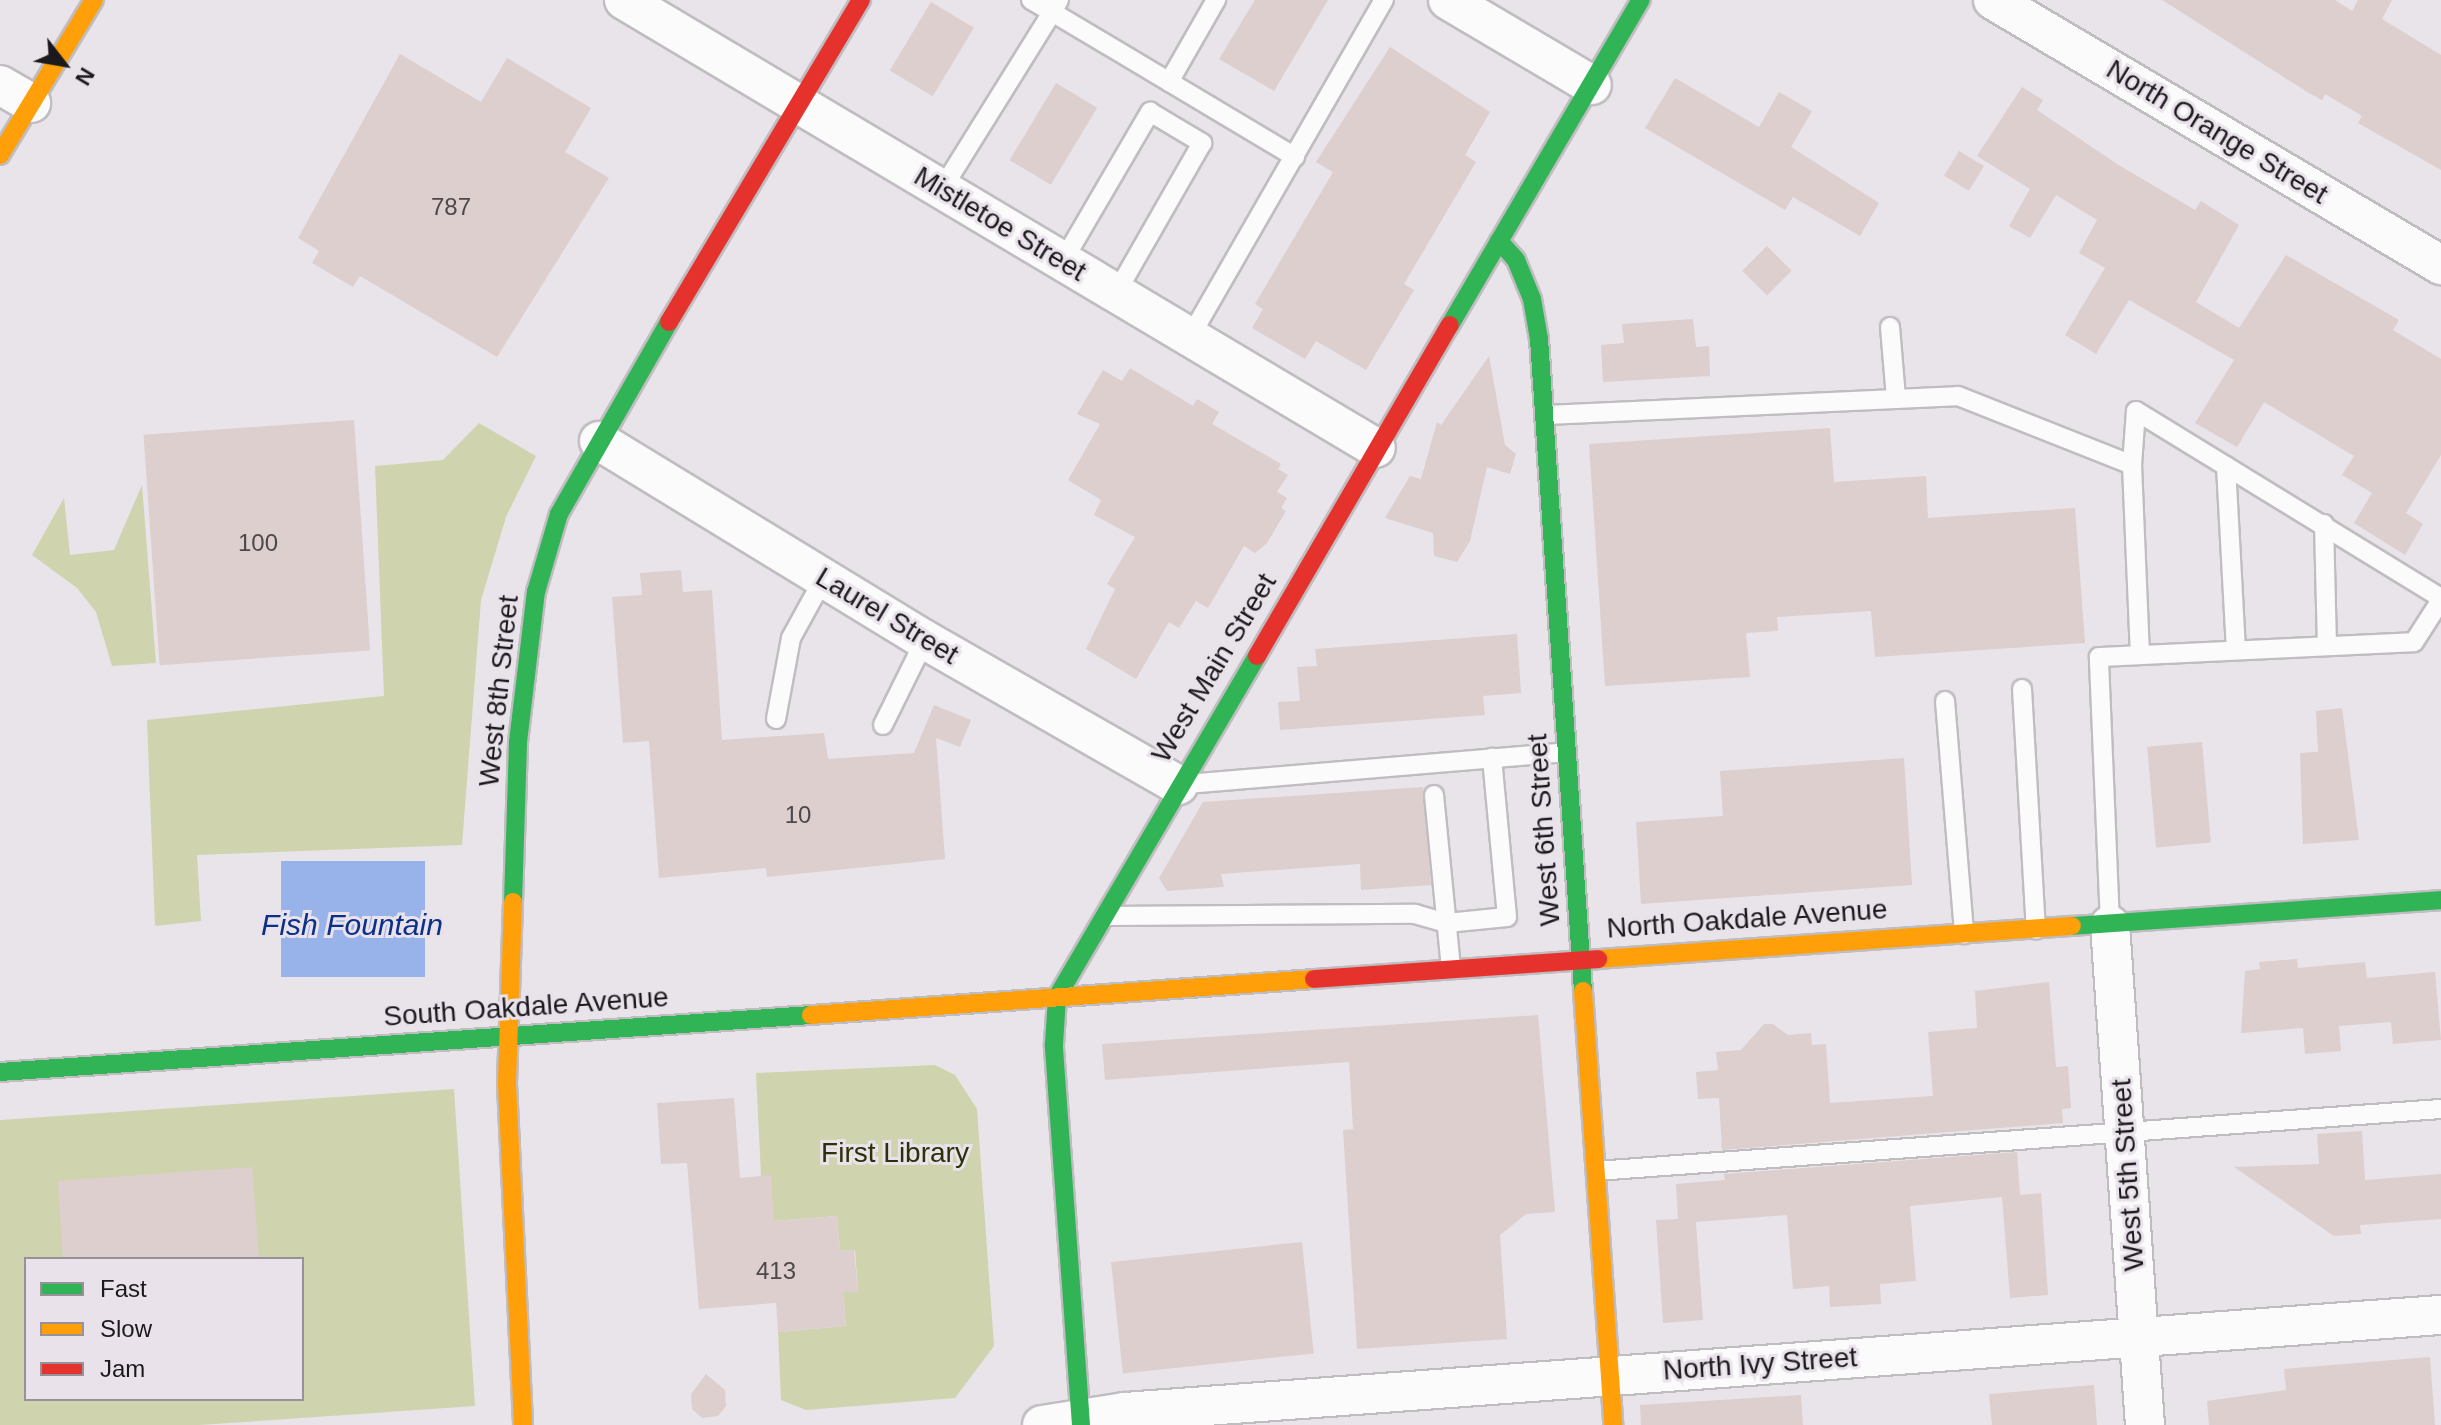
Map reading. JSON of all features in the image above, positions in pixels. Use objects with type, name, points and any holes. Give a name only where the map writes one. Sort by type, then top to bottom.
[{"type":"street","points":[[0,155],[16,94],[94,0]]},
{"type":"street","name":"Mistletoe Street","points":[[624,0],[1376,448]]},
{"type":"street","name":"West 8th Street","points":[[523,1425],[508,1037],[518,742],[534,606],[559,514],[599,441],[861,0]]},
{"type":"street","points":[[1448,0],[1592,85]]},
{"type":"street","name":"West Main Street","points":[[1080,1422],[1054,1044],[1057,997],[1100,916],[1641,0]]},
{"type":"street","name":"North Orange Street","points":[[1993,0],[2441,265]]},
{"type":"street","name":"West 6th Street","points":[[1499,241],[1516,260],[1532,299],[1544,415],[1613,1425]]},
{"type":"street","name":"Laurel Street","points":[[599,441],[925,640],[1178,785]]},
{"type":"street","name":"North Oakdale Avenue","points":[[1057,997],[2441,900]]},
{"type":"street","name":"West 5th Street","points":[[2110,925],[2145,1425]]},
{"type":"street","name":"South Oakdale Avenue","points":[[0,1072],[1057,997]]},
{"type":"street","name":"North Ivy Street","points":[[1042,1425],[1610,1375],[2441,1315]]},
{"type":"lane","points":[[1031,0],[1055,6],[1169,82],[1295,157]]},
{"type":"lane","points":[[1169,82],[1216,0]]},
{"type":"lane","points":[[1190,337],[1384,0]]},
{"type":"lane","points":[[942,189],[1055,6]]},
{"type":"lane","points":[[1063,261],[1150,112],[1202,143],[1116,293]]},
{"type":"lane","points":[[1890,327],[1896,399]]},
{"type":"lane","points":[[1544,415],[1958,396],[2132,465]]},
{"type":"lane","points":[[2110,925],[2099,657],[2414,642],[2441,599],[2324,524],[2136,411],[2132,465],[2140,653]]},
{"type":"lane","points":[[2226,466],[2236,649]]},
{"type":"lane","points":[[2324,524],[2327,644]]},
{"type":"lane","points":[[776,719],[791,638],[824,578]]},
{"type":"lane","points":[[883,725],[925,640]]},
{"type":"lane","points":[[2022,689],[2036,930]]},
{"type":"lane","points":[[1945,701],[1964,934]]},
{"type":"lane","points":[[1178,785],[1567,752]]},
{"type":"lane","points":[[1100,916],[1415,914],[1447,923],[1507,917],[1492,758]]},
{"type":"lane","points":[[1434,795],[1451,968]]},
{"type":"lane","points":[[1596,1171],[2441,1109]]},
{"type":"green space","points":[[479,423],[536,456],[506,517],[481,600],[462,845],[197,855],[201,921],[155,926],[147,720],[384,696],[375,466],[443,460]]},
{"type":"green space","points":[[142,485],[156,663],[112,666],[96,612],[77,588],[32,555],[64,498],[70,555],[114,550]]},
{"type":"green space","name":"First Library","points":[[935,1065],[955,1075],[977,1109],[994,1346],[955,1398],[806,1410],[781,1400],[778,1332],[846,1326],[843,1292],[858,1291],[855,1250],[840,1251],[837,1216],[774,1221],[761,1176],[756,1073]]},
{"type":"green space","points":[[454,1089],[475,1406],[200,1425],[0,1425],[0,1120]]},
{"type":"water","name":"Fish Fountain","points":[[281,861],[425,861],[425,977],[281,977]]},
{"type":"building","points":[[1255,0],[1328,0],[1274,91],[1219,59]]},
{"type":"building","points":[[2162,0],[2335,0],[2352,11],[2358,0],[2392,0],[2382,19],[2441,55],[2441,170],[2358,123],[2362,116],[2325,94],[2322,100],[2309,93]]},
{"type":"building","points":[[931,2],[974,28],[933,96],[890,71]]},
{"type":"building","points":[[1390,47],[1490,112],[1465,155],[1476,162],[1404,284],[1414,290],[1366,370],[1316,341],[1305,359],[1252,328],[1263,309],[1255,304],[1333,172],[1316,162]]},
{"type":"building","points":[[400,54],[481,102],[507,58],[591,108],[565,152],[609,178],[497,357],[360,276],[353,287],[312,263],[319,251],[298,238]]},
{"type":"building","points":[[1675,78],[1759,127],[1779,92],[1812,111],[1791,147],[1879,203],[1860,236],[1793,197],[1785,210],[1645,128]]},
{"type":"building","points":[[1056,83],[1097,108],[1051,185],[1010,160]]},
{"type":"building","points":[[2022,87],[2043,100],[2037,110],[2117,164],[2195,210],[2201,201],[2239,225],[2196,302],[2239,328],[2286,255],[2399,320],[2393,330],[2441,359],[2441,455],[2406,513],[2423,524],[2405,555],[2354,523],[2372,493],[2342,475],[2354,456],[2264,402],[2237,447],[2195,423],[2234,360],[2129,300],[2096,354],[2065,335],[2105,268],[2079,253],[2097,220],[2056,195],[2030,238],[2009,226],[2030,189],[1977,156]]},
{"type":"building","points":[[1959,151],[1984,166],[1969,191],[1944,176]]},
{"type":"building","points":[[1767,246],[1792,271],[1767,295],[1742,271]]},
{"type":"building","points":[[1693,319],[1696,347],[1709,346],[1710,376],[1603,382],[1601,345],[1624,343],[1622,324]]},
{"type":"building","points":[[1489,356],[1505,445],[1516,454],[1510,474],[1487,467],[1470,541],[1457,562],[1434,556],[1433,533],[1385,518],[1410,476],[1421,479],[1437,422],[1441,425]]},
{"type":"building","points":[[1130,368],[1193,406],[1197,399],[1219,412],[1212,424],[1281,464],[1278,469],[1288,475],[1277,492],[1287,498],[1281,508],[1286,511],[1267,543],[1255,553],[1244,546],[1208,608],[1196,601],[1179,628],[1169,622],[1136,679],[1086,649],[1115,589],[1107,584],[1135,537],[1094,515],[1101,500],[1068,480],[1100,424],[1077,414],[1103,370],[1122,381]]},
{"type":"building","points":[[354,420],[370,650],[160,665],[144,435]]},
{"type":"building","points":[[1830,428],[1834,482],[1926,476],[1928,518],[2075,508],[2085,643],[1875,657],[1871,611],[1777,617],[1778,631],[1746,633],[1750,677],[1605,686],[1589,444]]},
{"type":"building","points":[[681,570],[683,592],[712,590],[722,740],[824,733],[828,759],[914,753],[934,705],[971,720],[960,747],[936,738],[945,859],[767,877],[766,868],[659,878],[649,741],[623,743],[612,597],[642,595],[640,573]]},
{"type":"building","points":[[1517,634],[1521,693],[1483,696],[1485,715],[1280,730],[1278,702],[1300,701],[1297,667],[1317,666],[1315,649]]},
{"type":"building","points":[[2342,708],[2359,840],[2303,844],[2300,753],[2318,752],[2316,711]]},
{"type":"building","points":[[2202,742],[2211,843],[2156,847],[2147,747]]},
{"type":"building","points":[[1904,758],[1912,885],[1641,904],[1636,822],[1723,816],[1720,771]]},
{"type":"building","points":[[1423,787],[1431,885],[1361,890],[1360,864],[1221,874],[1224,887],[1167,891],[1159,878],[1203,802]]},
{"type":"building","points":[[2297,959],[2298,968],[2365,962],[2367,978],[2435,972],[2441,1040],[2393,1044],[2391,1022],[2339,1026],[2341,1051],[2305,1054],[2303,1028],[2241,1033],[2245,971],[2260,969],[2259,962]]},
{"type":"building","points":[[2049,982],[2056,1067],[2068,1066],[2071,1108],[2062,1109],[2063,1123],[1722,1150],[1719,1098],[1698,1099],[1696,1072],[1718,1070],[1716,1052],[1741,1050],[1764,1024],[1773,1024],[1788,1035],[1811,1033],[1812,1045],[1826,1044],[1830,1103],[1933,1096],[1928,1032],[1977,1028],[1975,991]]},
{"type":"building","points":[[1538,1015],[1555,1212],[1526,1214],[1500,1235],[1507,1339],[1357,1349],[1343,1130],[1353,1129],[1349,1062],[1105,1080],[1102,1044]]},
{"type":"building","points":[[734,1098],[740,1178],[771,1175],[774,1221],[837,1216],[840,1251],[854,1250],[858,1292],[843,1292],[846,1326],[778,1332],[776,1303],[699,1309],[687,1163],[661,1164],[657,1103]]},
{"type":"building","points":[[2362,1131],[2365,1180],[2441,1174],[2441,1219],[2360,1225],[2361,1234],[2334,1236],[2234,1167],[2319,1164],[2317,1134]]},
{"type":"building","points":[[2017,1152],[2020,1195],[2041,1193],[2048,1295],[2010,1298],[2002,1197],[1910,1206],[1916,1281],[1880,1284],[1881,1304],[1830,1307],[1829,1286],[1793,1289],[1787,1215],[1696,1222],[1703,1320],[1663,1323],[1656,1220],[1678,1219],[1676,1184],[1725,1180],[1724,1174]]},
{"type":"building","points":[[252,1167],[259,1257],[63,1257],[58,1181]]},
{"type":"building","points":[[1302,1242],[1314,1353],[1123,1373],[1111,1262]]},
{"type":"building","points":[[2430,1357],[2435,1425],[2209,1425],[2207,1401],[2286,1390],[2284,1369]]},
{"type":"building","points":[[706,1374],[725,1390],[726,1406],[718,1416],[702,1418],[692,1409],[691,1394]]},
{"type":"building","points":[[2094,1385],[2097,1425],[1992,1425],[1989,1394]]},
{"type":"building","points":[[1801,1395],[1803,1425],[1641,1425],[1640,1405]]},
{"type":"traffic: fast","points":[[1450,325],[1641,0]]},
{"type":"traffic: fast","points":[[1499,241],[1516,260],[1532,299],[1539,339],[1583,991]]},
{"type":"traffic: fast","points":[[513,902],[518,742],[536,592],[559,514],[669,322]]},
{"type":"traffic: fast","points":[[1081,1425],[1054,1044],[1057,997],[1257,656]]},
{"type":"traffic: fast","points":[[2072,926],[2441,900]]},
{"type":"traffic: fast","points":[[0,1072],[811,1015]]},
{"type":"traffic: slow","points":[[0,155],[94,0]]},
{"type":"traffic: slow","points":[[513,902],[507,1084],[523,1425]]},
{"type":"traffic: slow","points":[[1598,959],[2072,926]]},
{"type":"traffic: slow","points":[[811,1015],[1314,979]]},
{"type":"traffic: slow","points":[[1583,991],[1613,1425]]},
{"type":"traffic: jam","points":[[669,322],[861,0]]},
{"type":"traffic: jam","points":[[1257,656],[1450,325]]},
{"type":"traffic: jam","points":[[1314,979],[1598,959]]}]
